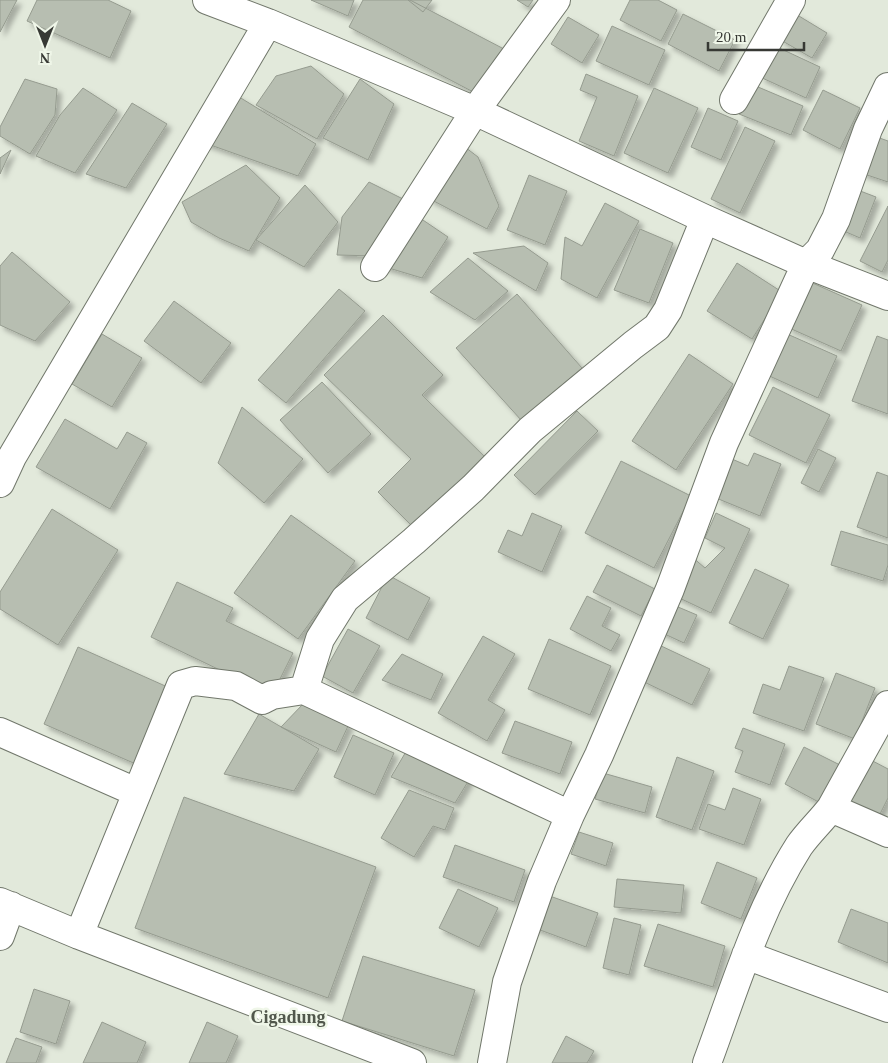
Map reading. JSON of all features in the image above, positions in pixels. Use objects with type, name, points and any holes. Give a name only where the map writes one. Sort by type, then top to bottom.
[{"type":"street","points":[[207,0],[268,22],[475,111],[806,264],[888,296]]},
{"type":"street","points":[[375,267],[475,111],[556,0]]},
{"type":"street","points":[[734,100],[791,0]]},
{"type":"street","points":[[0,483],[12,457],[268,22]]},
{"type":"street","points":[[492,1063],[507,982],[542,881],[570,815],[600,755],[670,589],[724,443],[806,264],[820,250],[836,218],[868,129],[888,87]]},
{"type":"street","points":[[304,690],[320,640],[345,599],[473,488],[530,430],[657,327],[668,310],[705,218]]},
{"type":"street","points":[[79,935],[181,685],[195,681],[236,686],[262,700],[272,695],[304,690],[570,815]]},
{"type":"street","points":[[707,1063],[746,955],[780,879],[801,844],[831,808],[888,705]]},
{"type":"street","points":[[0,732],[136,792]]},
{"type":"street","points":[[831,808],[888,833]]},
{"type":"street","points":[[0,936],[6,904],[79,935],[412,1063]]},
{"type":"street","points":[[746,955],[888,1008]]},
{"type":"building","points":[[0,0],[17,0],[0,32]]},
{"type":"building","points":[[37,0],[108,0],[131,11],[110,58],[27,21]]},
{"type":"building","points":[[311,0],[354,0],[348,16]]},
{"type":"building","points":[[363,0],[410,0],[504,49],[479,95],[349,27]]},
{"type":"building","points":[[408,0],[432,0],[423,12]]},
{"type":"building","points":[[517,0],[533,0],[528,7]]},
{"type":"building","points":[[630,0],[658,0],[677,10],[661,41],[620,20]]},
{"type":"building","points":[[794,13],[827,33],[812,58],[779,39]]},
{"type":"building","points":[[683,14],[735,40],[719,71],[668,44]]},
{"type":"building","points":[[568,17],[599,35],[582,63],[551,44]]},
{"type":"building","points":[[612,26],[665,50],[649,85],[596,61]]},
{"type":"building","points":[[775,46],[820,67],[806,98],[760,77]]},
{"type":"building","points":[[311,66],[344,94],[317,139],[256,105],[276,76]]},
{"type":"building","points":[[586,74],[638,96],[614,156],[579,141],[597,97],[580,90]]},
{"type":"building","points":[[25,79],[57,89],[55,115],[30,154],[0,136],[0,127]]},
{"type":"building","points":[[360,79],[394,104],[368,160],[323,138]]},
{"type":"building","points":[[751,84],[803,106],[791,135],[739,114]]},
{"type":"building","points":[[83,88],[117,110],[75,173],[36,156],[60,115]]},
{"type":"building","points":[[654,88],[698,108],[668,173],[624,153]]},
{"type":"building","points":[[823,90],[860,108],[840,149],[803,130]]},
{"type":"building","points":[[231,92],[316,144],[298,176],[202,142]]},
{"type":"building","points":[[132,103],[167,124],[126,188],[86,174]]},
{"type":"building","points":[[708,108],[738,121],[721,160],[691,147]]},
{"type":"building","points":[[745,127],[775,141],[740,213],[711,199]]},
{"type":"building","points":[[874,136],[888,141],[888,182],[861,173]]},
{"type":"building","points":[[461,144],[478,157],[499,206],[487,229],[428,198]]},
{"type":"building","points":[[11,150],[0,174],[0,158]]},
{"type":"building","points":[[246,165],[280,198],[249,251],[219,238],[191,222],[182,202]]},
{"type":"building","points":[[529,175],[567,191],[545,245],[507,230]]},
{"type":"building","points":[[369,182],[411,203],[375,256],[337,255],[342,217]]},
{"type":"building","points":[[305,185],[338,222],[304,267],[256,240]]},
{"type":"building","points":[[855,189],[876,197],[860,238],[839,229]]},
{"type":"building","points":[[605,203],[639,221],[597,298],[561,279],[565,237],[582,246]]},
{"type":"building","points":[[888,206],[888,260],[882,272],[860,261]]},
{"type":"building","points":[[420,218],[448,237],[422,278],[382,266]]},
{"type":"building","points":[[640,229],[673,243],[649,303],[614,290]]},
{"type":"building","points":[[524,246],[548,263],[536,291],[473,253]]},
{"type":"building","points":[[12,252],[70,302],[35,341],[0,325],[0,266]]},
{"type":"building","points":[[468,258],[508,291],[475,320],[430,292]]},
{"type":"building","points":[[737,263],[782,292],[752,339],[707,311]]},
{"type":"building","points":[[808,281],[862,305],[841,351],[787,327]]},
{"type":"building","points":[[339,289],[365,311],[286,403],[258,380]]},
{"type":"building","points":[[517,294],[582,368],[521,420],[456,348]]},
{"type":"building","points":[[174,301],[231,343],[201,383],[144,341]]},
{"type":"building","points":[[383,315],[443,375],[422,395],[489,461],[418,532],[378,492],[411,459],[324,375]]},
{"type":"building","points":[[785,333],[837,356],[818,398],[765,374]]},
{"type":"building","points":[[102,334],[142,358],[112,407],[72,384]]},
{"type":"building","points":[[877,336],[888,340],[888,414],[852,401]]},
{"type":"building","points":[[689,354],[733,384],[676,470],[632,441]]},
{"type":"building","points":[[322,382],[371,434],[328,473],[280,420]]},
{"type":"building","points":[[773,387],[830,415],[806,463],[749,435]]},
{"type":"building","points":[[242,407],[303,459],[264,503],[218,463]]},
{"type":"building","points":[[577,411],[598,431],[535,495],[514,475]]},
{"type":"building","points":[[65,419],[117,449],[127,432],[147,443],[110,509],[36,467]]},
{"type":"building","points":[[818,449],[836,458],[819,492],[801,483]]},
{"type":"building","points":[[754,453],[781,464],[760,516],[716,498],[732,459],[748,466]]},
{"type":"building","points":[[621,461],[691,496],[654,568],[585,533]]},
{"type":"building","points":[[877,472],[888,476],[888,538],[857,527]]},
{"type":"building","points":[[52,509],[118,550],[58,645],[0,609],[0,592]]},
{"type":"building","points":[[532,513],[562,526],[542,572],[498,552],[508,530],[522,536]]},
{"type":"building","points":[[716,513],[750,529],[711,613],[673,595],[691,556],[705,568],[725,548],[705,538]]},
{"type":"building","points":[[291,515],[355,561],[298,639],[234,593]]},
{"type":"building","points":[[841,531],[888,545],[888,565],[883,581],[831,565]]},
{"type":"building","points":[[607,565],[655,589],[641,616],[593,592]]},
{"type":"building","points":[[755,569],[789,585],[763,639],[729,623]]},
{"type":"building","points":[[388,575],[430,598],[408,640],[366,618]]},
{"type":"building","points":[[177,582],[233,608],[226,621],[293,653],[272,695],[151,637]]},
{"type":"building","points":[[587,596],[611,608],[602,626],[620,635],[611,651],[570,629]]},
{"type":"building","points":[[671,604],[697,615],[684,643],[658,631]]},
{"type":"building","points":[[348,629],[380,646],[353,693],[322,676]]},
{"type":"building","points":[[483,636],[515,654],[488,700],[505,710],[487,741],[438,713]]},
{"type":"building","points":[[549,639],[611,666],[590,715],[528,689]]},
{"type":"building","points":[[657,644],[710,669],[692,705],[640,680]]},
{"type":"building","points":[[78,647],[172,689],[138,765],[44,724]]},
{"type":"building","points":[[402,654],[443,674],[431,700],[382,680]]},
{"type":"building","points":[[789,666],[824,678],[804,731],[753,713],[763,684],[780,690]]},
{"type":"building","points":[[836,673],[875,688],[855,739],[816,724]]},
{"type":"building","points":[[303,704],[349,724],[336,752],[281,727]]},
{"type":"building","points":[[259,714],[319,749],[294,791],[224,774]]},
{"type":"building","points":[[515,721],[572,742],[560,774],[502,753]]},
{"type":"building","points":[[743,728],[785,744],[770,785],[735,772],[743,751],[735,748]]},
{"type":"building","points":[[417,733],[472,775],[455,803],[391,777]]},
{"type":"building","points":[[353,735],[394,753],[375,795],[334,777]]},
{"type":"building","points":[[804,747],[846,768],[826,806],[785,784]]},
{"type":"building","points":[[677,757],[714,771],[692,830],[656,817]]},
{"type":"building","points":[[867,758],[888,769],[888,798],[880,814],[842,807]]},
{"type":"building","points":[[603,773],[652,787],[645,813],[595,799]]},
{"type":"building","points":[[733,788],[761,799],[744,845],[699,829],[708,804],[725,810]]},
{"type":"building","points":[[409,790],[454,808],[445,830],[433,826],[414,857],[381,838]]},
{"type":"building","points":[[184,797],[376,867],[328,998],[135,928]]},
{"type":"building","points":[[579,832],[613,843],[606,866],[571,854]]},
{"type":"building","points":[[455,845],[525,870],[514,902],[443,877]]},
{"type":"building","points":[[717,862],[757,878],[741,919],[701,903]]},
{"type":"building","points":[[617,879],[684,885],[681,913],[614,907]]},
{"type":"building","points":[[458,889],[498,908],[479,947],[439,928]]},
{"type":"building","points":[[544,894],[598,913],[586,947],[532,927]]},
{"type":"building","points":[[851,909],[888,923],[888,963],[838,942]]},
{"type":"building","points":[[614,918],[641,925],[629,975],[603,968]]},
{"type":"building","points":[[658,924],[725,946],[713,987],[644,966]]},
{"type":"building","points":[[363,956],[475,990],[454,1056],[342,1021]]},
{"type":"building","points":[[34,989],[70,1001],[56,1044],[20,1032]]},
{"type":"building","points":[[102,1022],[146,1042],[137,1063],[83,1063]]},
{"type":"building","points":[[207,1022],[238,1036],[226,1063],[189,1063]]},
{"type":"building","points":[[566,1036],[594,1051],[587,1063],[552,1063]]},
{"type":"building","points":[[16,1038],[42,1047],[36,1063],[6,1063]]},
{"type":"district","name":"Cigadung","points":[[288,1017]]}]
